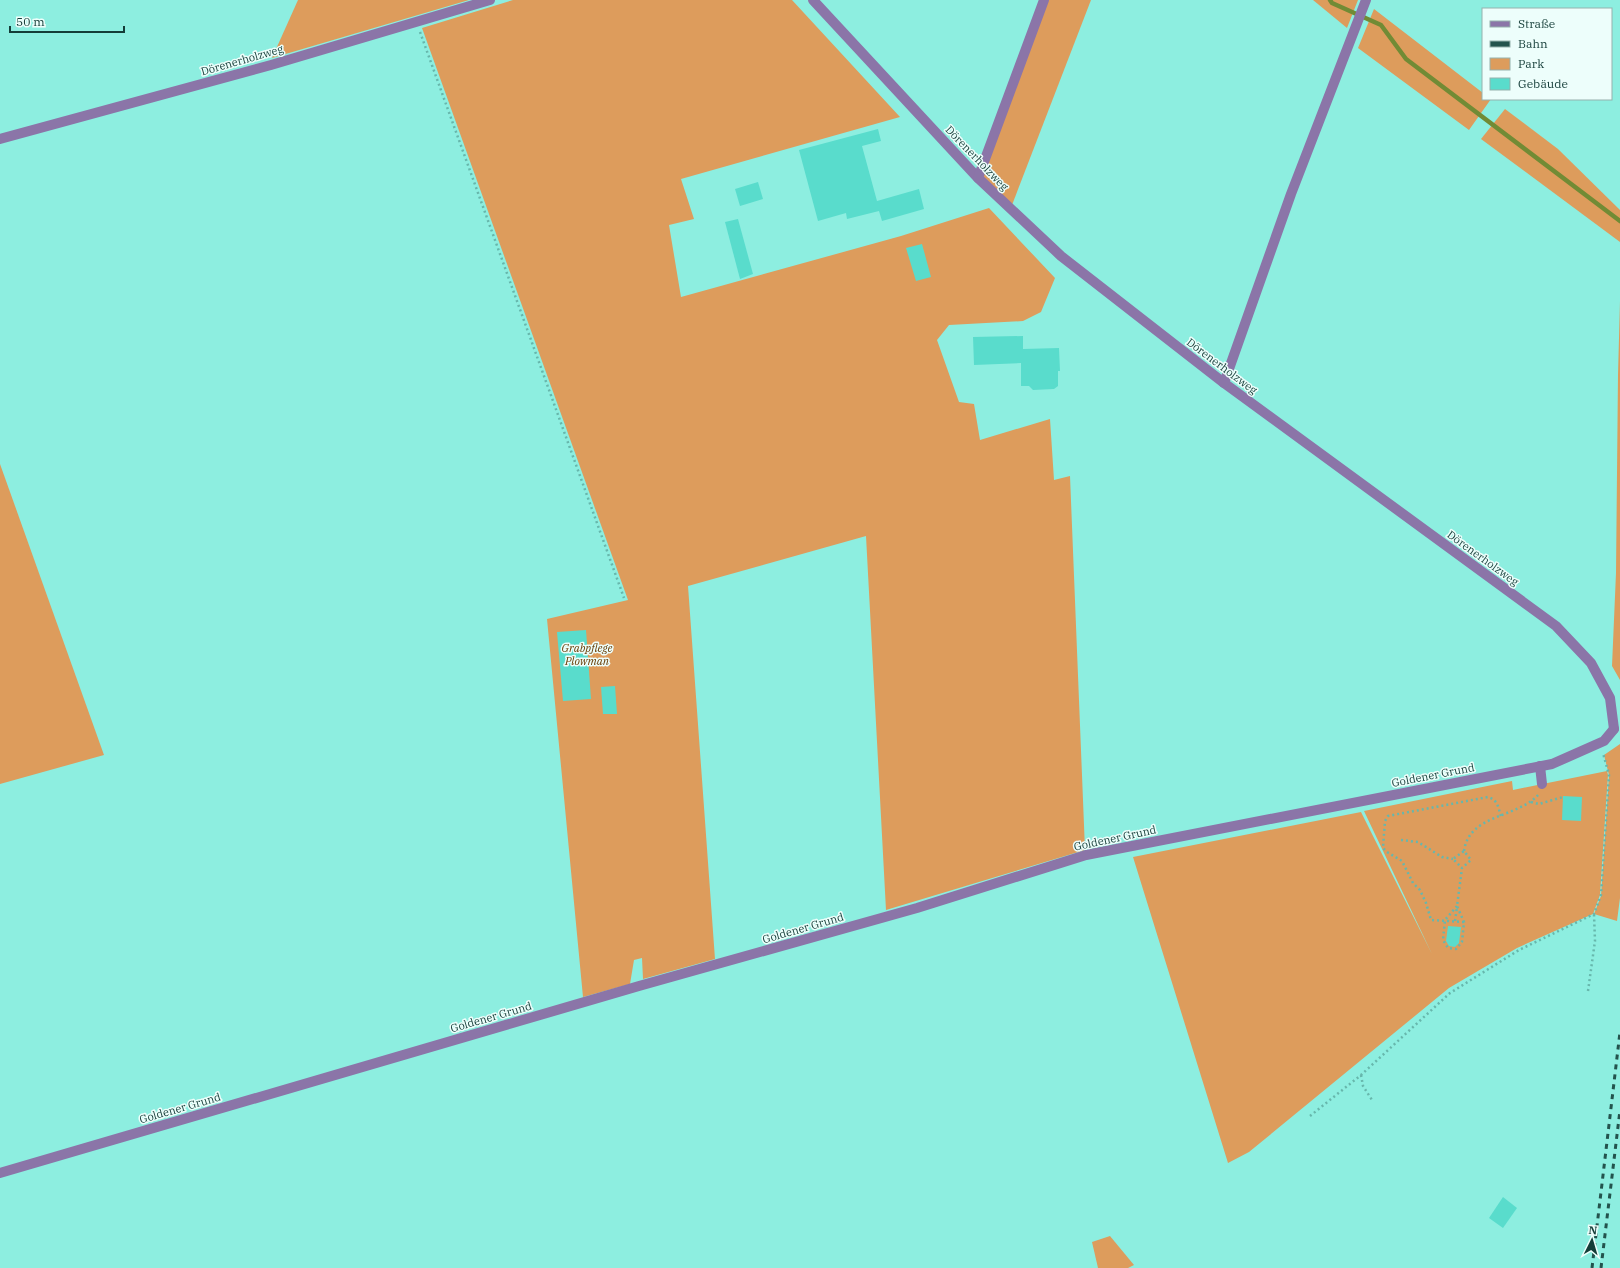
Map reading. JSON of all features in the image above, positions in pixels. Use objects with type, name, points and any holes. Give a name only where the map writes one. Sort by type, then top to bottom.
[{"type":"street","name":"Dörenerholzweg","points":[[0,140],[271,65],[490,0]]},
{"type":"street","name":"Dörenerholzweg","points":[[813,0],[978,178],[1061,256],[1224,383],[1556,626],[1591,664],[1610,698],[1617,730]]},
{"type":"street","points":[[978,178],[1044,0]]},
{"type":"street","points":[[1224,383],[1291,194],[1365,3]]},
{"type":"street","name":"Goldener Grund","points":[[0,1173],[639,986],[917,908],[1086,855],[1552,764],[1604,741],[1617,730]]},
{"type":"street","points":[[1540,766],[1542,784]]},
{"type":"path","points":[[417,22],[624,598]]},
{"type":"path","points":[[1588,991],[1595,942],[1594,914],[1601,895],[1609,775],[1599,743]]},
{"type":"path","points":[[1455,921],[1462,868],[1471,860],[1464,850],[1465,842],[1470,832],[1485,823],[1532,802],[1538,794],[1542,784]]},
{"type":"path","points":[[1464,922],[1431,920],[1420,890],[1413,883],[1402,861],[1383,848],[1385,821],[1388,816],[1488,797],[1494,799],[1497,803],[1501,816]]},
{"type":"path","points":[[1532,802],[1539,804],[1563,797]]},
{"type":"path","points":[[1400,840],[1418,842],[1442,857],[1453,859],[1462,868]]},
{"type":"path","points":[[1453,859],[1464,850]]},
{"type":"path","points":[[1457,906],[1464,922],[1462,942],[1456,949],[1448,948],[1443,940],[1445,920],[1457,906]]},
{"type":"path","points":[[1310,1116],[1361,1075],[1450,993],[1519,950],[1594,914]]},
{"type":"path","points":[[1361,1075],[1363,1086],[1372,1100]]},
{"type":"green space","points":[[298,0],[469,0],[272,58]]},
{"type":"green space","name":"Grabpflege Plowman","points":[[513,0],[792,0],[900,117],[681,179],[694,219],[669,225],[681,297],[901,236],[989,208],[1055,278],[1041,312],[1023,321],[949,325],[937,340],[959,402],[974,404],[980,440],[1050,419],[1054,480],[1070,476],[1085,850],[886,910],[866,536],[688,586],[715,959],[643,979],[642,958],[634,960],[630,984],[583,997],[547,619],[628,600],[422,28]]},
{"type":"green space","points":[[1048,0],[1091,0],[1012,205],[980,174]]},
{"type":"green space","points":[[1313,0],[1358,0],[1347,28]]},
{"type":"green space","points":[[1374,9],[1482,92],[1482,100],[1490,100],[1469,130],[1358,48]]},
{"type":"green space","points":[[1505,109],[1558,149],[1620,210],[1620,242],[1481,139]]},
{"type":"green space","points":[[1620,301],[1620,680],[1612,666],[1616,573]]},
{"type":"green space","points":[[0,464],[104,755],[0,784]]},
{"type":"green space","points":[[1620,744],[1620,898],[1617,921],[1594,914],[1601,896],[1609,775],[1604,755]]},
{"type":"green space","points":[[1607,771],[1608,775],[1600,895],[1593,914],[1517,948],[1449,988],[1249,1152],[1228,1163],[1133,857],[1361,812],[1432,954],[1364,811],[1512,781],[1513,790]]},
{"type":"green space","points":[[1110,1236],[1134,1265],[1128,1268],[1098,1268],[1092,1242]]},
{"type":"building","points":[[878,129],[881,141],[862,146],[877,201],[919,189],[924,209],[882,221],[879,211],[847,219],[846,213],[818,221],[799,150]]},
{"type":"building","points":[[758,182],[763,199],[740,206],[735,189]]},
{"type":"building","points":[[738,219],[753,274],[740,279],[725,222]]},
{"type":"building","points":[[922,244],[931,277],[916,281],[906,248]]},
{"type":"building","points":[[1023,336],[1023,349],[1059,348],[1060,371],[1058,371],[1058,386],[1054,389],[1033,390],[1029,386],[1021,386],[1021,363],[974,365],[973,337]]},
{"type":"building","points":[[586,630],[591,699],[563,701],[557,632]]},
{"type":"building","points":[[615,686],[617,714],[603,714],[601,687]]},
{"type":"building","points":[[1563,796],[1582,797],[1581,821],[1562,820]]},
{"type":"building","points":[[1448,926],[1461,927],[1459,943],[1455,947],[1449,946],[1446,941]]},
{"type":"building","points":[[1503,1197],[1517,1208],[1503,1228],[1489,1218]]},
{"type":"waterway","points":[[1330,0],[1332,3],[1381,25],[1406,59],[1620,221]]},
{"type":"railway","points":[[1592,1268],[1620,1032]]},
{"type":"railway","points":[[1601,1268],[1620,1110]]}]
